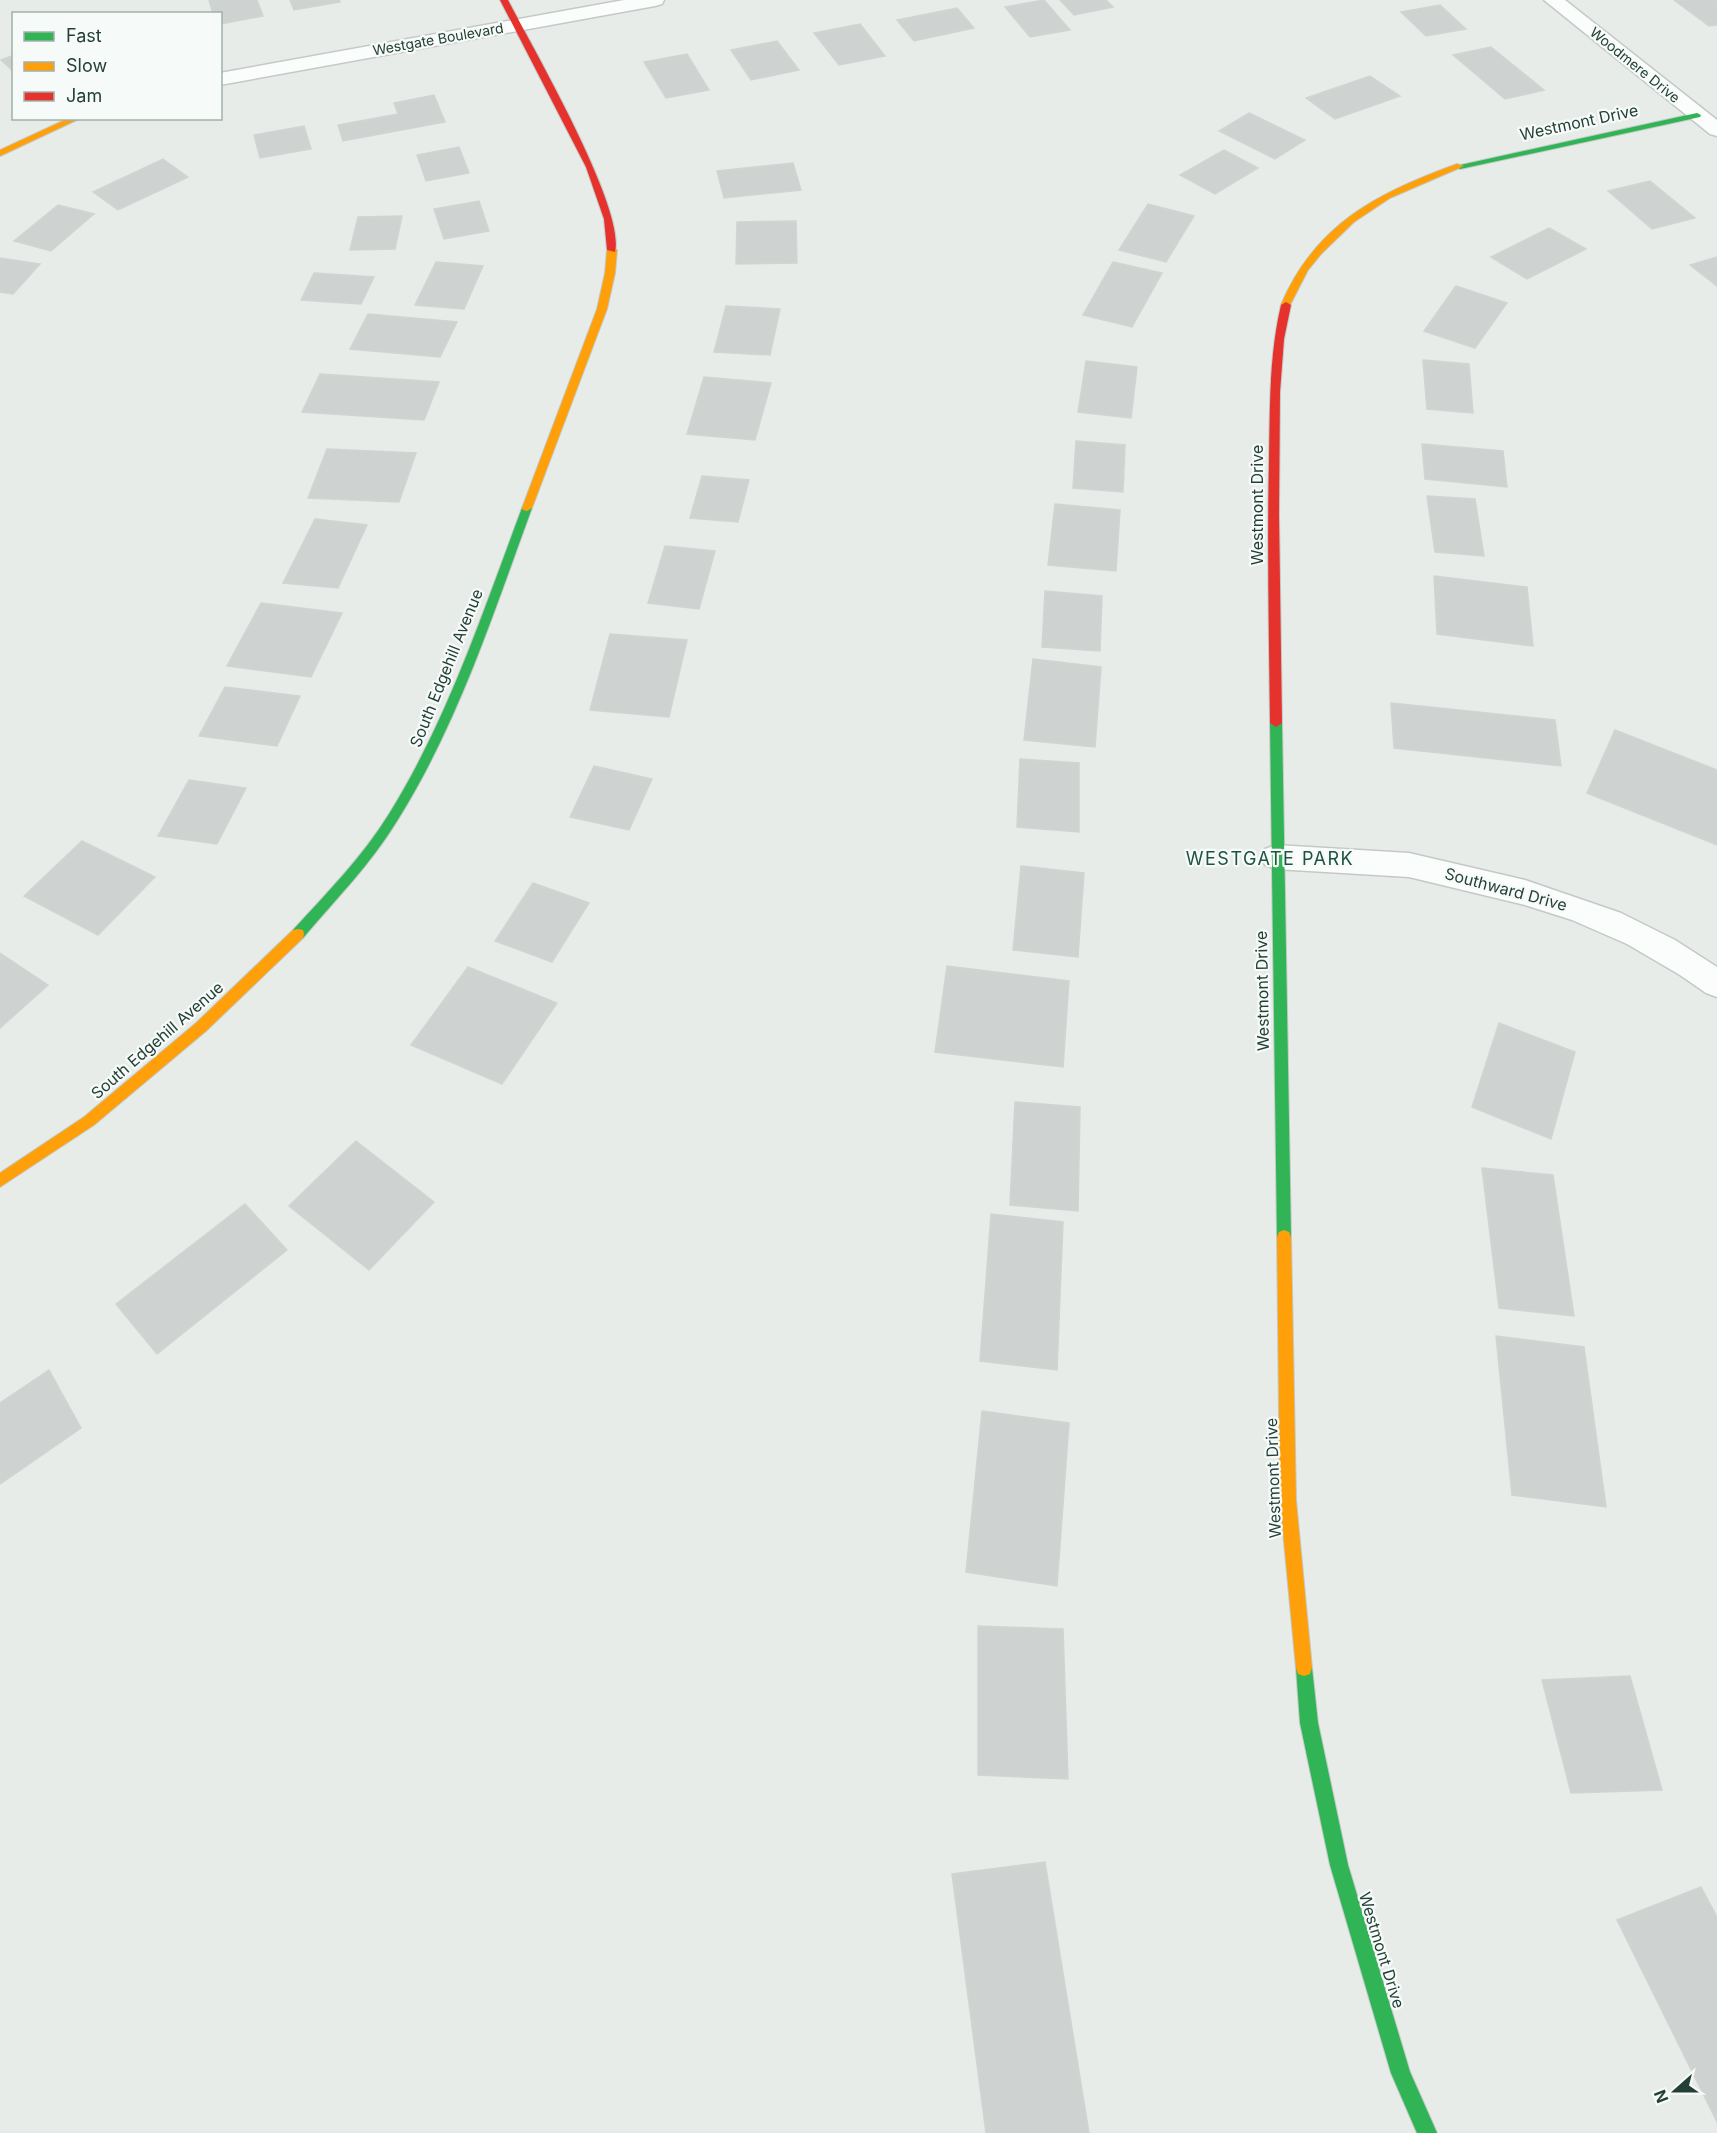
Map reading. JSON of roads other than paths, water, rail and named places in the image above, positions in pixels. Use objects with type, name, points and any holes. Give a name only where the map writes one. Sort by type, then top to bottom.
[{"type":"street","name":"South Edgehill Avenue","points":[[0,1181],[89,1121],[201,1027],[295,937],[345,880],[392,819],[425,760],[454,700],[602,309],[610,281],[612,257],[611,236],[600,191],[584,153],[504,0]]},
{"type":"street","name":"Westgate Boulevard","points":[[222,79],[655,0]]},
{"type":"street","name":"Woodmere Drive","points":[[1554,0],[1717,130]]},
{"type":"street","name":"Westmont Drive","points":[[1427,2133],[1401,2073],[1339,1865],[1309,1724],[1288,1500],[1276,857],[1273,502],[1276,364],[1279,330],[1294,285],[1318,252],[1355,217],[1402,188],[1467,163],[1697,115]]},
{"type":"street","points":[[0,153],[73,120]]},
{"type":"street","name":"Southward Drive","points":[[1276,857],[1409,866],[1444,871],[1553,899],[1644,936],[1691,964],[1717,984]]},
{"type":"district","name":"WESTGATE PARK","points":[[1270,859]]}]
